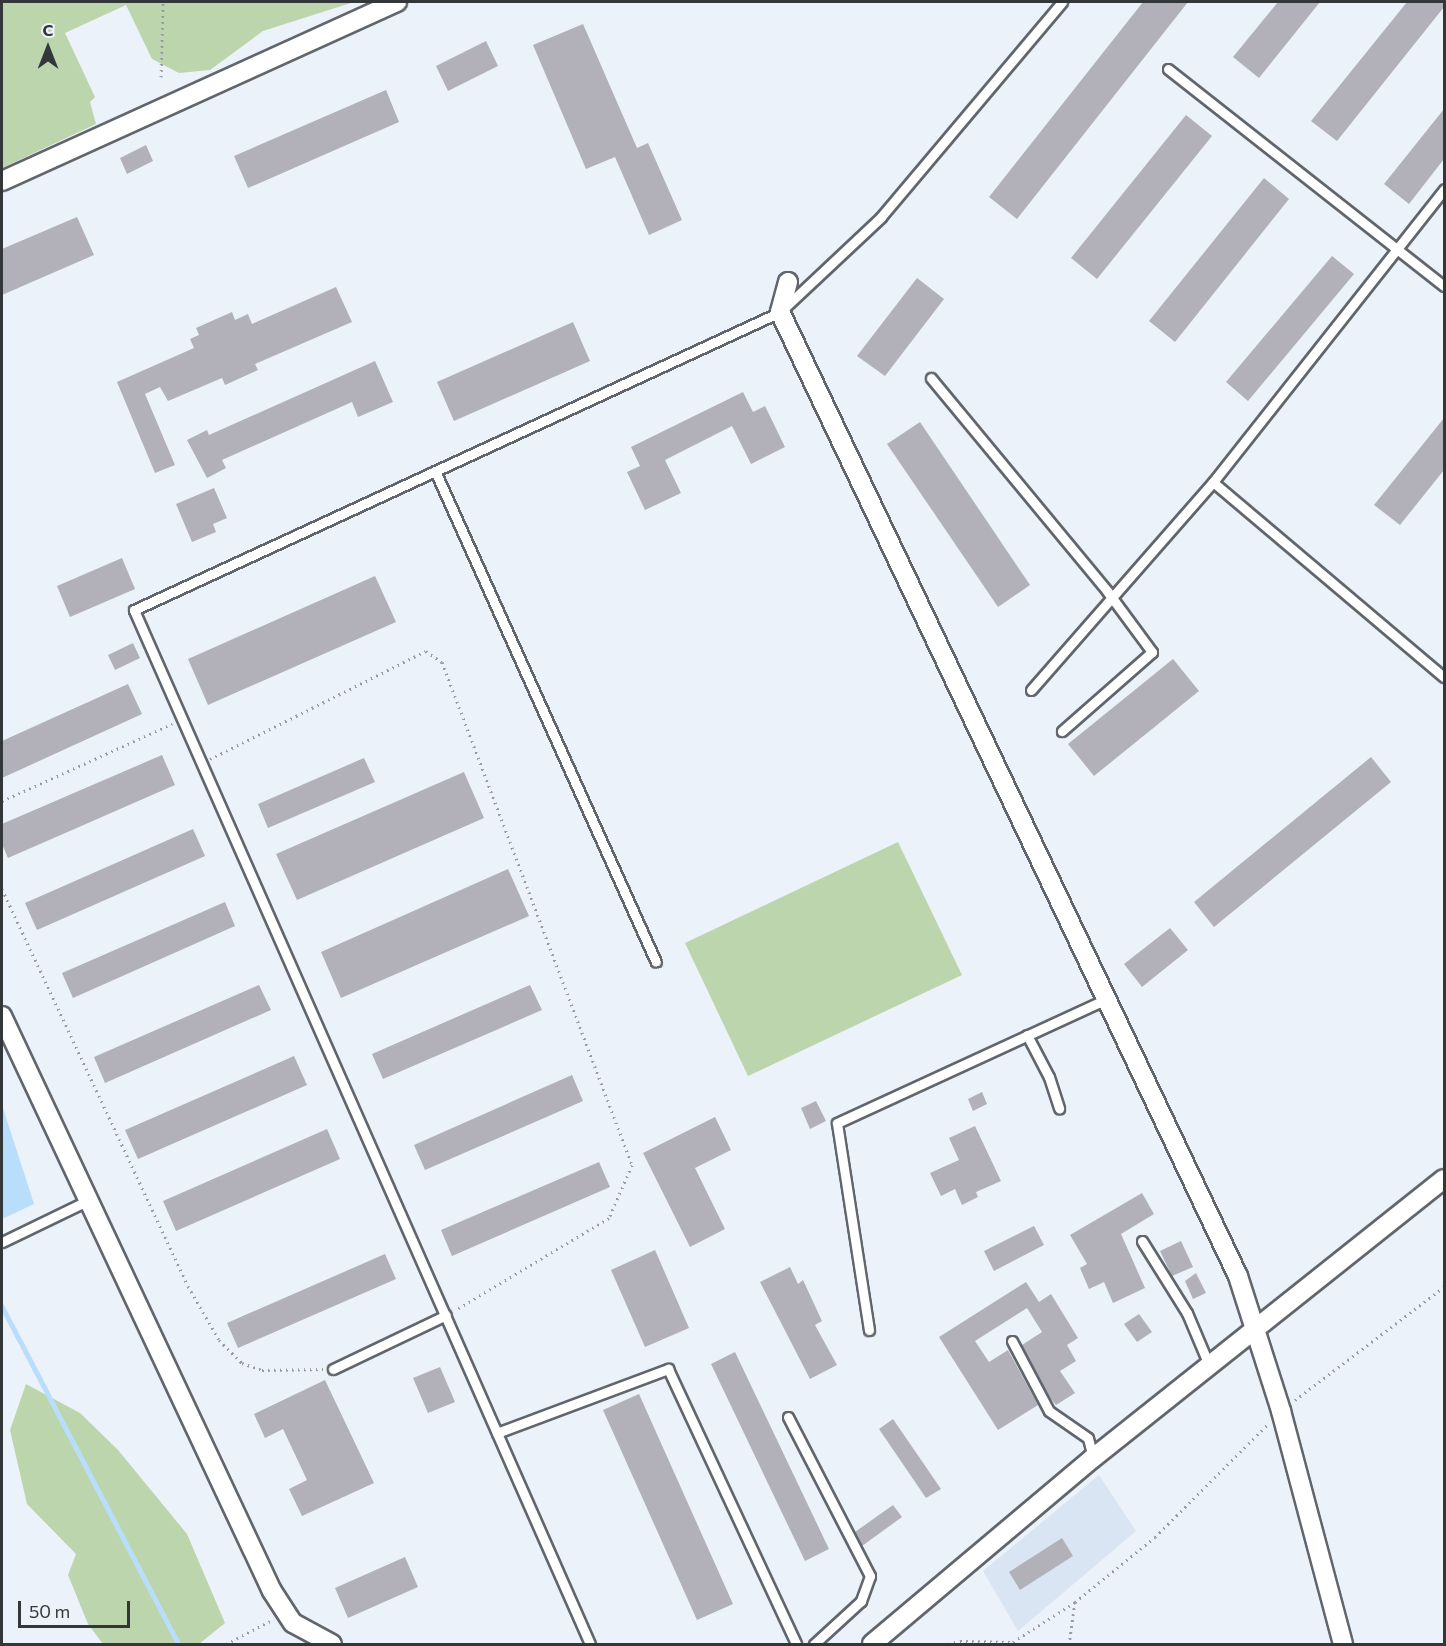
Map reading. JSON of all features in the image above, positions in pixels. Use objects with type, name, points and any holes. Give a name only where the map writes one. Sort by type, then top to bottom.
[{"type":"street","points":[[2,181],[398,2]]},
{"type":"street","points":[[788,282],[780,312],[1238,1276],[1281,1411],[1342,1644]]},
{"type":"street","points":[[2,1016],[262,1570],[293,1623],[332,1644]]},
{"type":"street","points":[[872,1644],[1093,1458],[1444,1179]]},
{"type":"lane","points":[[590,1644],[134,610],[780,312],[880,217],[1062,2]]},
{"type":"lane","points":[[1168,69],[1444,286]]},
{"type":"lane","points":[[1031,690],[1213,482],[1444,189]]},
{"type":"lane","points":[[931,378],[1112,598],[1152,652],[1062,731]]},
{"type":"lane","points":[[435,471],[656,962]]},
{"type":"lane","points":[[1213,482],[1444,677]]},
{"type":"lane","points":[[869,1329],[837,1124],[1106,999]]},
{"type":"lane","points":[[1027,1035],[1049,1077],[1059,1108]]},
{"type":"lane","points":[[2,1242],[87,1201]]},
{"type":"lane","points":[[1142,1241],[1187,1313],[1209,1365]]},
{"type":"lane","points":[[333,1369],[446,1315]]},
{"type":"lane","points":[[1012,1341],[1049,1411],[1088,1438],[1093,1458]]},
{"type":"lane","points":[[497,1433],[668,1369],[796,1644]]},
{"type":"lane","points":[[788,1417],[870,1576],[861,1601],[814,1644]]},
{"type":"path","points":[[161,77],[163,2]]},
{"type":"path","points":[[202,763],[426,651],[442,662],[632,1165],[609,1218],[446,1315]]},
{"type":"path","points":[[2,801],[182,719]]},
{"type":"path","points":[[2,889],[188,1286],[219,1340],[242,1363],[262,1370],[333,1369]]},
{"type":"path","points":[[948,1644],[960,1641],[1013,1642],[1075,1602],[1155,1537],[1281,1411],[1444,1287]]},
{"type":"path","points":[[1070,1644],[1075,1602]]},
{"type":"path","points":[[226,1644],[286,1613]]},
{"type":"shaded area","points":[[1099,1475],[1136,1531],[1018,1631],[983,1571]]},
{"type":"green space","points":[[2,2],[354,2],[263,31],[210,70],[179,73],[152,59],[126,5],[65,33],[95,97],[90,102],[96,124],[2,168]]},
{"type":"green space","points":[[898,842],[962,975],[748,1076],[685,943]]},
{"type":"green space","points":[[26,1384],[80,1413],[118,1450],[187,1534],[225,1623],[199,1644],[103,1644],[88,1624],[68,1575],[76,1554],[27,1504],[10,1430]]},
{"type":"water","points":[[2,1105],[34,1204],[2,1219]]},
{"type":"building","points":[[1143,2],[1188,2],[1017,219],[989,197]]},
{"type":"building","points":[[1278,2],[1320,2],[1259,78],[1233,57]]},
{"type":"building","points":[[1407,2],[1444,2],[1444,7],[1337,141],[1311,121]]},
{"type":"building","points":[[583,24],[637,148],[648,143],[682,220],[649,235],[615,157],[586,169],[533,45]]},
{"type":"building","points":[[486,41],[498,66],[448,91],[436,66]]},
{"type":"building","points":[[386,90],[399,122],[248,188],[234,156]]},
{"type":"building","points":[[1444,109],[1444,159],[1409,204],[1384,184]]},
{"type":"building","points":[[1186,115],[1212,136],[1097,279],[1071,258]]},
{"type":"building","points":[[146,145],[153,161],[127,174],[120,158]]},
{"type":"building","points":[[1264,178],[1289,199],[1175,342],[1149,321]]},
{"type":"building","points":[[77,217],[94,255],[2,295],[2,249]]},
{"type":"building","points":[[1332,256],[1354,274],[1248,401],[1226,382]]},
{"type":"building","points":[[917,278],[944,299],[885,376],[857,356]]},
{"type":"building","points":[[336,287],[352,322],[255,364],[258,370],[225,385],[222,378],[168,401],[160,387],[145,394],[175,465],[155,473],[117,382],[194,348],[190,339],[199,335],[196,328],[232,312],[235,320],[248,314],[252,324]]},
{"type":"building","points":[[573,322],[590,361],[454,421],[437,382]]},
{"type":"building","points":[[375,361],[393,402],[358,417],[352,402],[222,460],[226,468],[207,478],[187,440],[207,430],[209,435]]},
{"type":"building","points":[[743,392],[753,412],[765,406],[785,447],[751,464],[732,426],[665,460],[681,493],[645,510],[627,472],[640,466],[631,447]]},
{"type":"building","points":[[1444,418],[1444,470],[1400,525],[1374,505]]},
{"type":"building","points":[[920,422],[1030,585],[998,607],[887,444]]},
{"type":"building","points":[[214,488],[227,518],[213,524],[216,532],[192,542],[176,504]]},
{"type":"building","points":[[122,558],[135,589],[70,617],[57,586]]},
{"type":"building","points":[[375,576],[396,622],[208,705],[188,659]]},
{"type":"building","points":[[133,643],[140,658],[115,670],[108,655]]},
{"type":"building","points":[[1173,659],[1199,691],[1094,776],[1068,744]]},
{"type":"building","points":[[128,684],[142,714],[2,778],[2,741]]},
{"type":"building","points":[[162,755],[175,785],[8,858],[2,844],[2,824]]},
{"type":"building","points":[[1371,757],[1391,782],[1214,927],[1194,902]]},
{"type":"building","points":[[364,758],[375,782],[268,828],[258,804]]},
{"type":"building","points":[[464,772],[484,818],[297,900],[276,854]]},
{"type":"building","points":[[193,829],[205,856],[37,930],[25,903]]},
{"type":"building","points":[[508,869],[529,916],[341,998],[321,952]]},
{"type":"building","points":[[225,902],[235,926],[73,998],[62,973]]},
{"type":"building","points":[[1170,928],[1188,950],[1142,987],[1124,964]]},
{"type":"building","points":[[259,985],[271,1010],[105,1083],[94,1057]]},
{"type":"building","points":[[530,985],[542,1010],[383,1079],[372,1054]]},
{"type":"building","points":[[294,1056],[307,1085],[138,1159],[125,1130]]},
{"type":"building","points":[[572,1075],[583,1101],[425,1170],[414,1145]]},
{"type":"building","points":[[982,1092],[987,1104],[973,1111],[968,1099]]},
{"type":"building","points":[[816,1101],[826,1121],[810,1129],[801,1108]]},
{"type":"building","points":[[715,1117],[731,1150],[695,1168],[725,1229],[690,1247],[643,1153]]},
{"type":"building","points":[[975,1126],[1001,1181],[976,1192],[978,1197],[962,1205],[955,1189],[941,1196],[930,1173],[959,1160],[949,1138]]},
{"type":"building","points":[[327,1129],[340,1159],[176,1231],[163,1201]]},
{"type":"building","points":[[599,1162],[610,1187],[452,1256],[441,1230]]},
{"type":"building","points":[[1142,1193],[1154,1214],[1121,1234],[1145,1288],[1113,1303],[1104,1282],[1089,1289],[1080,1268],[1087,1264],[1070,1235]]},
{"type":"building","points":[[1034,1226],[1044,1245],[994,1271],[984,1251]]},
{"type":"building","points":[[1181,1241],[1193,1267],[1172,1276],[1160,1251]]},
{"type":"building","points":[[655,1250],[689,1328],[645,1347],[611,1270]]},
{"type":"building","points":[[385,1254],[396,1279],[238,1348],[227,1323]]},
{"type":"building","points":[[790,1267],[798,1284],[803,1280],[822,1321],[815,1325],[837,1365],[810,1379],[760,1282]]},
{"type":"building","points":[[1196,1273],[1206,1293],[1193,1299],[1185,1281]]},
{"type":"building","points":[[1026,1282],[1039,1302],[1051,1294],[1078,1338],[1067,1345],[1076,1361],[1060,1371],[1075,1393],[1056,1405],[1050,1398],[1022,1345],[1042,1332],[1027,1308],[975,1341],[989,1362],[1008,1350],[1038,1405],[998,1430],[939,1337]]},
{"type":"building","points":[[1139,1314],[1152,1332],[1137,1342],[1124,1324]]},
{"type":"building","points":[[735,1352],[829,1549],[805,1561],[711,1364]]},
{"type":"building","points":[[440,1367],[455,1402],[428,1413],[413,1378]]},
{"type":"building","points":[[325,1380],[374,1483],[302,1516],[289,1489],[307,1480],[283,1429],[265,1438],[254,1414]]},
{"type":"building","points":[[639,1394],[733,1604],[697,1620],[603,1410]]},
{"type":"building","points":[[893,1419],[941,1489],[926,1498],[879,1429]]},
{"type":"building","points":[[893,1505],[902,1517],[862,1546],[855,1532]]},
{"type":"building","points":[[1062,1538],[1073,1556],[1020,1590],[1009,1572]]},
{"type":"building","points":[[405,1557],[418,1587],[348,1618],[335,1588]]},
{"type":"waterway","points":[[2,1306],[179,1644]]}]
